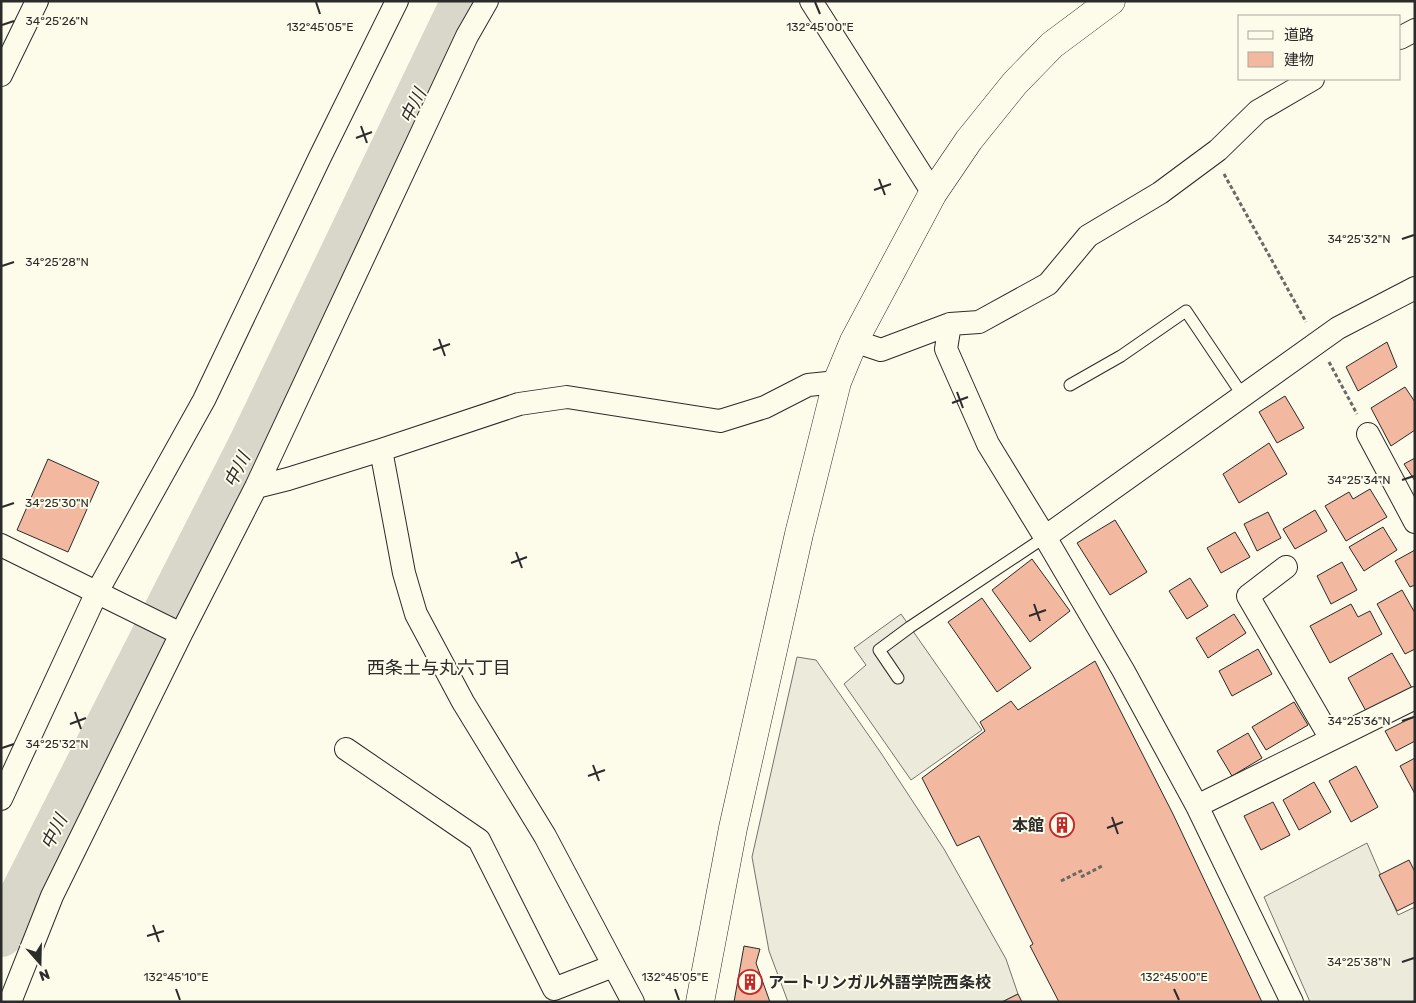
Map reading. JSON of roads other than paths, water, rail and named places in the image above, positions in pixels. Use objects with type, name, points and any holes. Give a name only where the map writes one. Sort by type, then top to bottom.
[{"type":"street","points":[[1,75],[37,1]]},
{"type":"street","points":[[1,799],[204,400],[397,1]]},
{"type":"street","points":[[10,1002],[52,896],[178,633],[256,487],[467,36],[487,1]]},
{"type":"street","points":[[811,1],[933,193]]},
{"type":"street","points":[[700,1002],[733,828],[799,534],[837,382],[854,341],[933,193],[970,140],[1015,83],[1052,45],[1111,1]]},
{"type":"street","points":[[1401,37],[1415,30]]},
{"type":"street","points":[[854,341],[881,350],[950,324],[980,322],[1048,284],[1088,236],[1160,193],[1213,154],[1258,111],[1311,80]]},
{"type":"street","points":[[1045,536],[1338,328],[1415,288]]},
{"type":"street","points":[[950,324],[946,349],[988,444],[1045,536],[1123,670],[1197,806],[1292,1002]]},
{"type":"street","points":[[256,487],[381,450],[518,404],[567,397],[720,421],[765,407],[808,386],[837,382]]},
{"type":"street","points":[[1368,434],[1415,522]]},
{"type":"street","points":[[381,450],[404,573],[416,614],[463,702],[545,836],[633,1002]]},
{"type":"street","points":[[1,545],[178,633]]},
{"type":"street","points":[[1286,568],[1248,596],[1331,740]]},
{"type":"street","points":[[1197,806],[1415,698]]},
{"type":"street","points":[[346,749],[479,840],[554,988],[613,966]]},
{"type":"lane","points":[[1070,385],[1121,356],[1186,311],[1243,396]]},
{"type":"lane","points":[[898,678],[879,650],[1045,536]]},
{"type":"waterway","name":"中川","points":[[1,935],[250,445],[463,1]]},
{"type":"place","name":"本館","points":[[1062,825]]},
{"type":"place","name":"アートリンガル外語学院西条校","points":[[750,982]]},
{"type":"district","name":"西条土与丸六丁目","points":[[439,668]]}]
